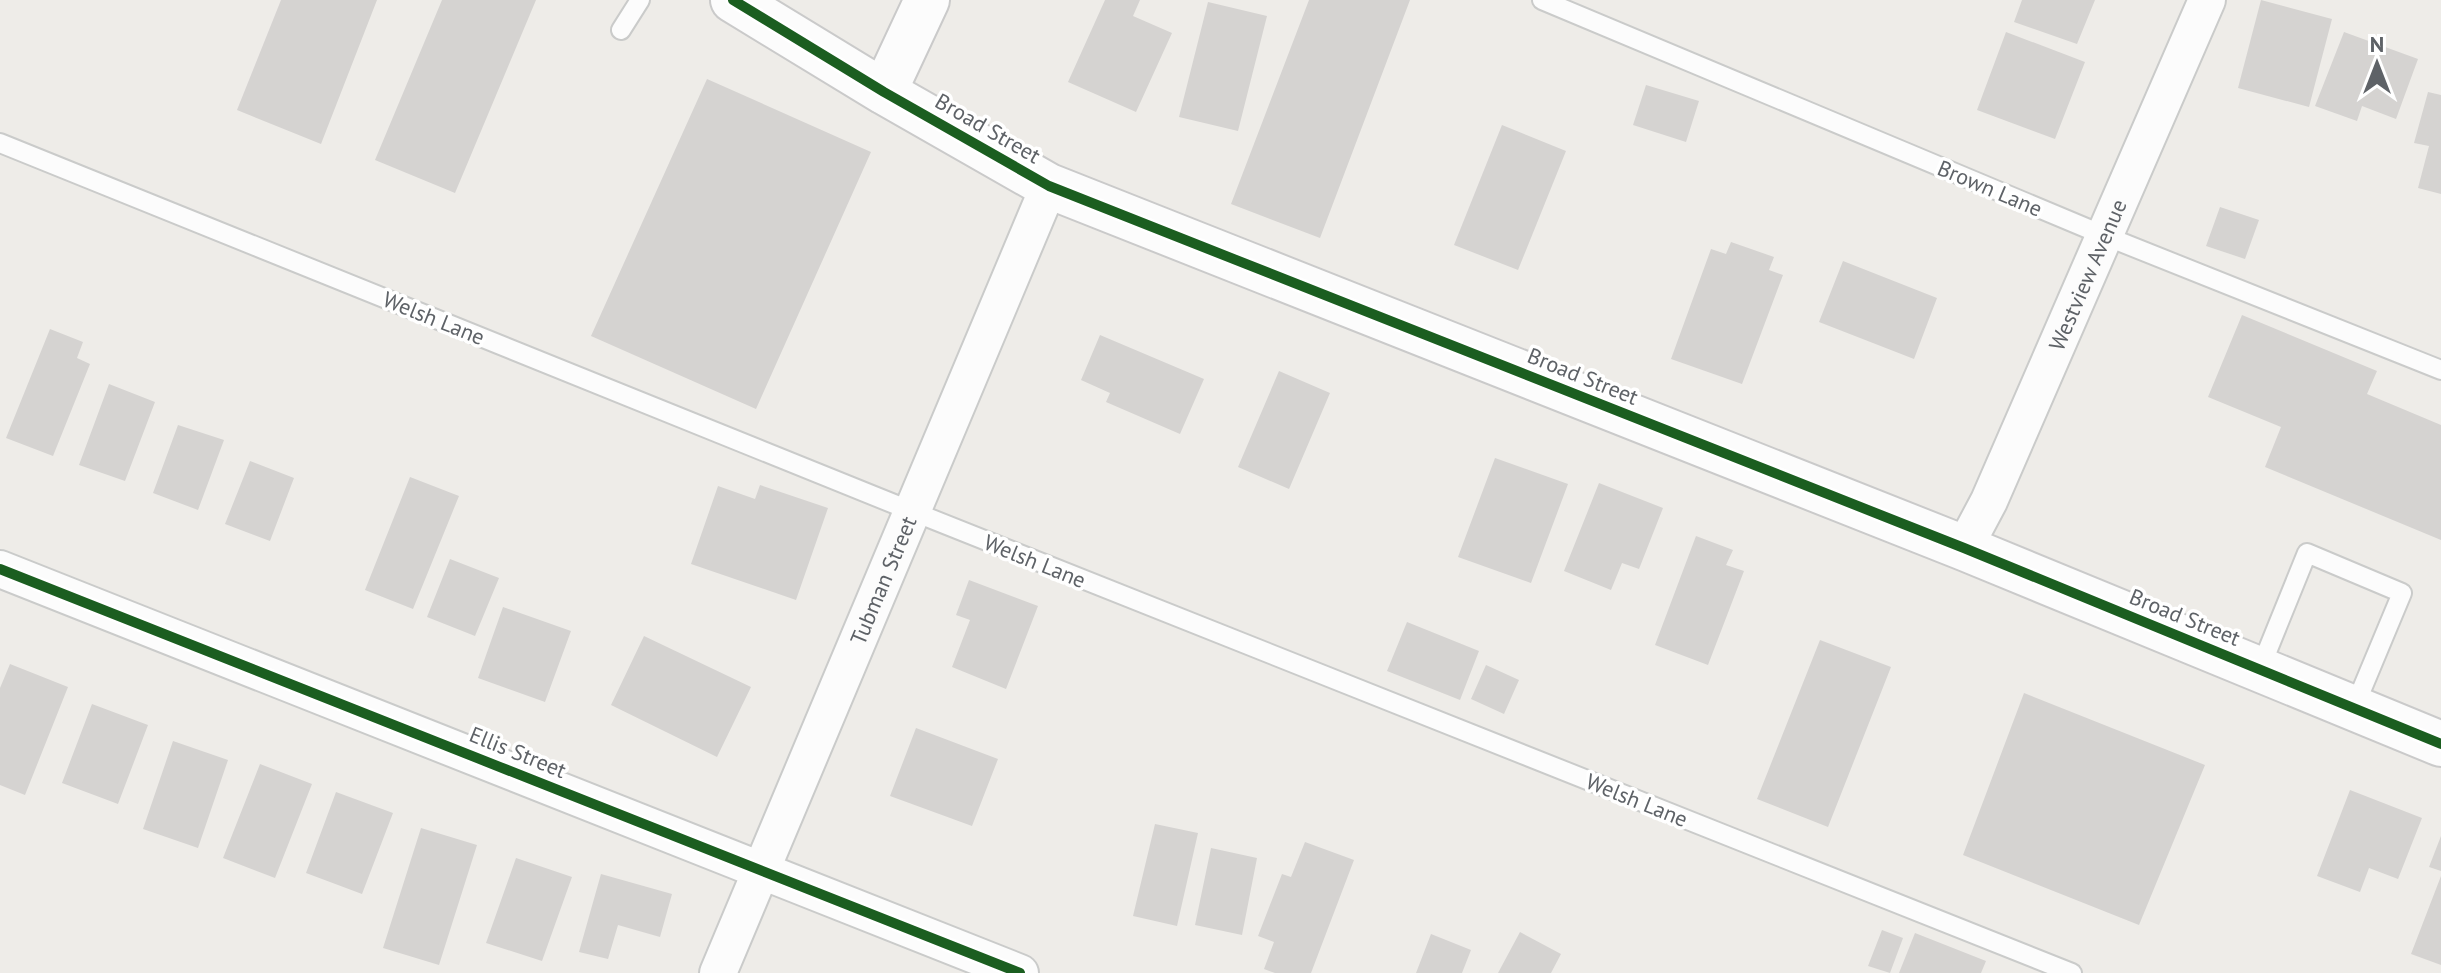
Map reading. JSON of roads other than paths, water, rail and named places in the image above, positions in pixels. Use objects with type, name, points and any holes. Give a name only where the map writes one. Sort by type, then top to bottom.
[{"type":"main road","name":"Broad Street","points":[[733,0],[884,92],[1049,186],[1964,548],[2441,744]]},
{"type":"main road","points":[[884,92],[927,0]]},
{"type":"street","name":"Westview Avenue","points":[[1964,548],[1989,501],[2207,0]]},
{"type":"street","name":"Tubman Street","points":[[718,973],[1049,186]]},
{"type":"street","name":"Ellis Street","points":[[0,569],[1020,973]]},
{"type":"lane","points":[[621,30],[640,0]]},
{"type":"lane","name":"Brown Lane","points":[[1542,0],[2103,235],[2441,370]]},
{"type":"lane","name":"Welsh Lane","points":[[0,143],[914,512],[2072,973]]},
{"type":"lane","points":[[2260,669],[2307,553],[2402,593],[2354,708]]}]
